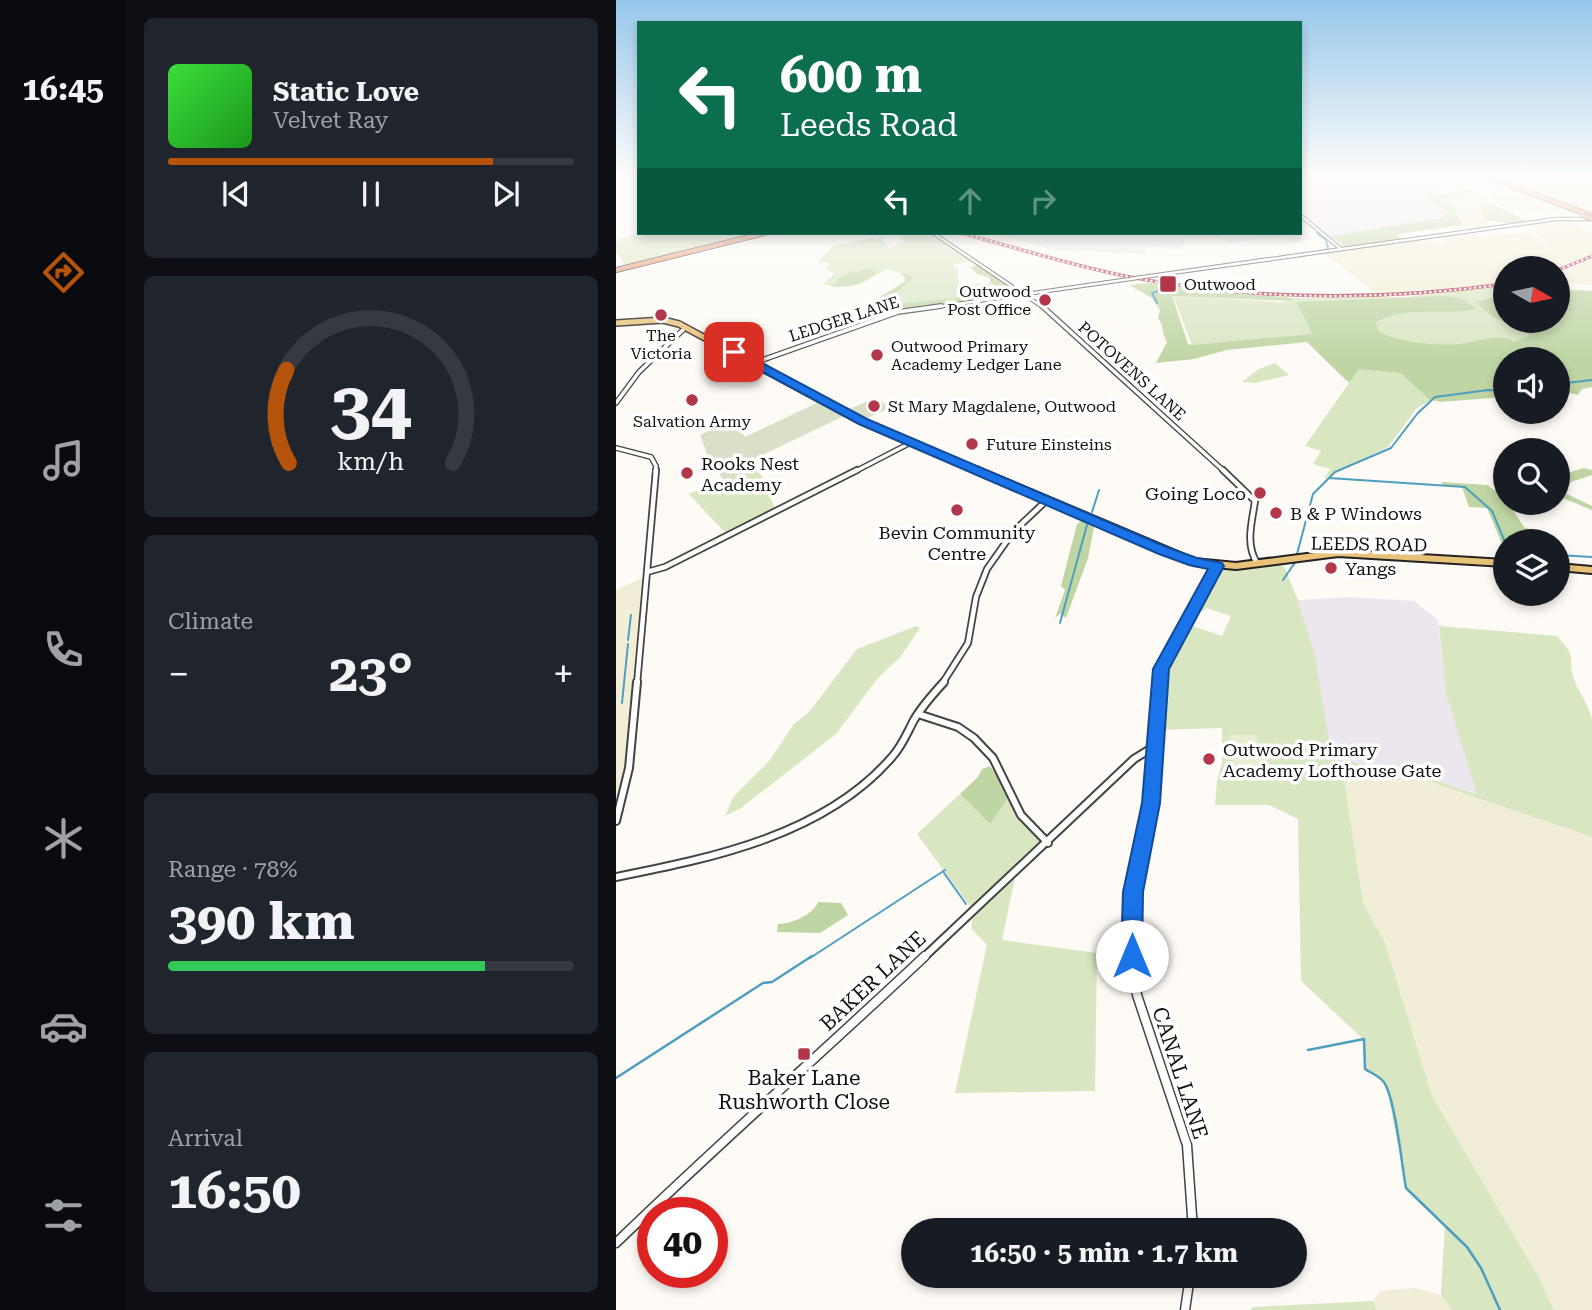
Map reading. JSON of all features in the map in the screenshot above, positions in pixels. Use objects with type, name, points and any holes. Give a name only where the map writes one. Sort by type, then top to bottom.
[{"type":"highway","points":[[616,269],[729,240]]},
{"type":"highway","points":[[616,269],[735,240]]},
{"type":"main road","name":"LEEDS ROAD","points":[[616,323],[663,320],[686,327],[860,421],[1183,558],[1217,566],[1338,553],[1493,562]]},
{"type":"main road","points":[[1570,568],[1592,570]]},
{"type":"street","name":"POTOVENS LANE","points":[[944,240],[1027,294],[1251,495],[1255,501],[1250,549],[1257,563]]},
{"type":"street","points":[[1331,240],[1342,249]]},
{"type":"street","name":"LEDGER LANE","points":[[754,363],[898,312],[1405,240]]},
{"type":"street","points":[[616,403],[643,366],[686,327]]},
{"type":"street","points":[[648,572],[728,536],[912,442]]},
{"type":"street","points":[[616,448],[651,457],[656,463],[629,768],[616,821]]},
{"type":"street","points":[[616,877],[747,844],[813,818],[857,791],[891,759],[918,715],[954,669],[966,649],[978,588],[992,561],[1017,525],[1047,500]]},
{"type":"street","name":"CANAL LANE","points":[[1192,1218],[1187,1145],[1142,1013],[1133,974],[1133,892],[1151,803],[1161,669],[1217,566]]},
{"type":"street","points":[[918,715],[958,727],[974,738],[993,758],[1021,815],[1048,842]]},
{"type":"street","name":"BAKER LANE","points":[[616,1243],[706,1155],[837,1039],[1134,759],[1155,746]]},
{"type":"street","points":[[1185,1310],[1188,1288]]},
{"type":"shaded area","points":[[1018,240],[1185,240],[1182,249],[1152,247],[1146,249],[1145,254],[1053,250]]},
{"type":"shaded area","points":[[1223,240],[1249,240],[1229,243]]},
{"type":"shaded area","points":[[1420,240],[1430,240],[1436,244],[1446,242],[1444,240],[1592,240],[1592,254],[1570,262],[1570,256],[1493,256],[1493,283],[1377,294],[1325,253]]},
{"type":"shaded area","points":[[1592,259],[1592,285],[1570,283],[1570,268]]},
{"type":"shaded area","points":[[647,576],[629,768],[616,821],[616,590]]},
{"type":"shaded area","points":[[1349,597],[1414,601],[1438,620],[1446,694],[1478,794],[1417,775],[1331,758],[1315,655],[1298,600]]},
{"type":"shaded area","points":[[1342,765],[1419,778],[1592,837],[1592,1310],[1554,1310],[1538,1276],[1432,1096],[1385,943],[1363,903]]},
{"type":"shaded area","points":[[1416,1288],[1441,1295],[1452,1310],[1377,1310],[1373,1301],[1380,1291]]},
{"type":"green space","points":[[616,240],[721,240],[625,265],[616,252]]},
{"type":"green space","points":[[862,240],[883,240],[889,248],[904,242],[903,240],[945,240],[975,260],[953,265],[955,269],[958,268],[959,285],[989,283],[1004,278],[1027,294],[902,312],[880,297],[905,281],[903,274],[887,269],[864,281],[848,285],[823,284],[835,273],[825,270],[830,263],[818,262],[832,246]]},
{"type":"green space","points":[[1336,240],[1401,240],[1350,247],[1345,247]]},
{"type":"green space","points":[[982,264],[1027,294],[899,311],[880,297],[905,282],[905,277],[900,273],[912,275],[912,279],[891,297],[898,304],[961,298],[995,291],[997,287],[990,282],[990,278],[977,274],[970,267]]},
{"type":"green space","points":[[869,269],[876,272],[868,280],[849,286],[831,286],[849,273]]},
{"type":"green space","points":[[1148,283],[1291,298],[1293,301],[1172,296],[1188,344],[1192,345],[1313,334],[1296,302],[1447,296],[1463,299],[1477,309],[1400,314],[1376,322],[1378,331],[1407,341],[1429,344],[1460,344],[1495,338],[1514,342],[1529,336],[1528,333],[1570,333],[1570,290],[1592,291],[1592,387],[1582,389],[1578,395],[1570,393],[1570,347],[1493,347],[1493,398],[1440,402],[1429,399],[1401,373],[1359,369],[1350,382],[1307,342],[1227,350],[1194,359],[1156,363],[1167,342],[1158,318],[1160,310],[1152,298],[1129,285]]},
{"type":"green space","points":[[1493,286],[1493,333],[1570,333],[1570,290],[1592,291],[1564,347],[1493,347],[1493,366],[1417,408],[1388,447],[1324,479],[1330,469],[1313,464],[1321,451],[1305,446],[1349,383],[1302,337],[1192,345],[1173,296],[1282,302],[1292,301],[1291,298],[1406,297]]},
{"type":"green space","points":[[1493,298],[1493,316],[1486,311],[1475,301]]},
{"type":"green space","points":[[1275,363],[1289,375],[1255,383],[1242,382],[1259,369]]},
{"type":"green space","points":[[876,398],[890,408],[860,421],[848,414],[754,459],[758,467],[724,481],[709,459],[700,435],[734,419],[745,437],[823,400],[844,411]]},
{"type":"green space","points":[[758,467],[776,511],[728,536],[689,494]]},
{"type":"green space","points":[[1584,468],[1592,470],[1592,475],[1570,483],[1570,472]]},
{"type":"green space","points":[[1442,482],[1487,485],[1493,489],[1493,515],[1516,515],[1528,529],[1496,529],[1487,508],[1469,507],[1462,487],[1443,486]]},
{"type":"green space","points":[[1570,495],[1592,506],[1592,510],[1570,501]]},
{"type":"green space","points":[[1081,521],[1094,527],[1088,558],[1066,618],[1060,614],[1055,618],[1065,590],[1061,586],[1077,524]]},
{"type":"green space","points":[[1281,559],[1298,600],[1315,655],[1332,758],[1417,775],[1477,794],[1446,694],[1439,626],[1557,636],[1570,655],[1575,682],[1592,719],[1592,837],[1419,778],[1342,766],[1363,903],[1385,943],[1432,1096],[1538,1276],[1554,1310],[1452,1310],[1441,1295],[1445,1223],[1420,1204],[1406,1188],[1404,1163],[1386,1084],[1365,1069],[1363,1039],[1301,981],[1298,819],[1269,805],[1215,805],[1222,763],[1222,728],[1156,730],[1160,679],[1187,624],[1222,636],[1231,616],[1206,608],[1204,611],[1194,609],[1217,566]]},
{"type":"green space","points":[[916,626],[920,628],[901,656],[877,679],[836,734],[741,808],[725,816],[734,796],[769,761],[794,724],[810,711],[857,649]]},
{"type":"green space","points":[[1230,735],[1256,735],[1262,777],[1234,777]]},
{"type":"green space","points":[[990,766],[1010,795],[990,824],[960,794],[978,777],[982,769]]},
{"type":"green space","points":[[960,794],[990,824],[1010,795],[1021,815],[1048,843],[1017,868],[1002,940],[1097,953],[1095,1091],[955,1093],[987,945],[972,929],[972,909],[917,834]]},
{"type":"green space","points":[[818,902],[841,903],[848,915],[820,933],[777,932],[778,924],[801,918]]},
{"type":"green space","points":[[1373,1301],[1377,1310],[1251,1310],[1252,1307]]},
{"type":"waterway","points":[[1326,240],[1328,249]]},
{"type":"waterway","points":[[1157,303],[1152,293],[1165,289]]},
{"type":"waterway","points":[[1570,383],[1592,380]]},
{"type":"waterway","points":[[1329,478],[1335,472],[1391,448],[1417,414],[1435,397],[1493,390]]},
{"type":"waterway","points":[[1297,554],[1313,494],[1329,478]]},
{"type":"waterway","points":[[1329,478],[1465,487],[1492,511],[1500,529]]},
{"type":"waterway","points":[[1092,512],[1099,490]]},
{"type":"waterway","points":[[1060,623],[1087,525]]},
{"type":"waterway","points":[[1570,556],[1592,557]]},
{"type":"waterway","points":[[1283,580],[1296,561]]},
{"type":"waterway","points":[[628,640],[631,615]]},
{"type":"waterway","points":[[622,703],[628,644]]},
{"type":"waterway","points":[[810,958],[945,870]]},
{"type":"waterway","points":[[944,873],[966,904]]},
{"type":"waterway","points":[[616,1078],[763,983],[772,982],[812,956]]},
{"type":"waterway","points":[[1308,1050],[1364,1039],[1365,1069],[1383,1081],[1391,1101],[1406,1188],[1467,1247],[1481,1268],[1500,1310]]},
{"type":"railway","points":[[987,240],[1109,273],[1224,291],[1364,296],[1493,286]]},
{"type":"railway","points":[[1570,265],[1592,256]]},
{"type":"place","name":"Outwood","points":[[1168,284]]},
{"type":"place","name":"Outwood Post Office","points":[[1045,300]]},
{"type":"place","name":"The Victoria","points":[[661,315]]},
{"type":"place","name":"Outwood Primary Academy Ledger Lane","points":[[877,355]]},
{"type":"place","name":"Salvation Army","points":[[692,400]]},
{"type":"place","name":"St Mary Magdalene, Outwood","points":[[874,406]]},
{"type":"place","name":"Future Einsteins","points":[[972,444]]},
{"type":"place","name":"Rooks Nest Academy","points":[[687,473]]},
{"type":"place","name":"Going Loco","points":[[1260,493]]},
{"type":"place","name":"Bevin Community Centre","points":[[957,510]]},
{"type":"place","name":"B & P Windows","points":[[1276,513]]},
{"type":"place","name":"Yangs","points":[[1331,568]]},
{"type":"place","name":"Outwood Primary Academy Lofthouse Gate","points":[[1209,759]]},
{"type":"place","name":"Baker Lane Rushworth Close","points":[[804,1054]]},
{"type":"route","points":[[734,352],[863,422],[1164,551],[1194,562],[1217,566],[1161,669],[1151,803],[1133,892],[1132,956]]}]
